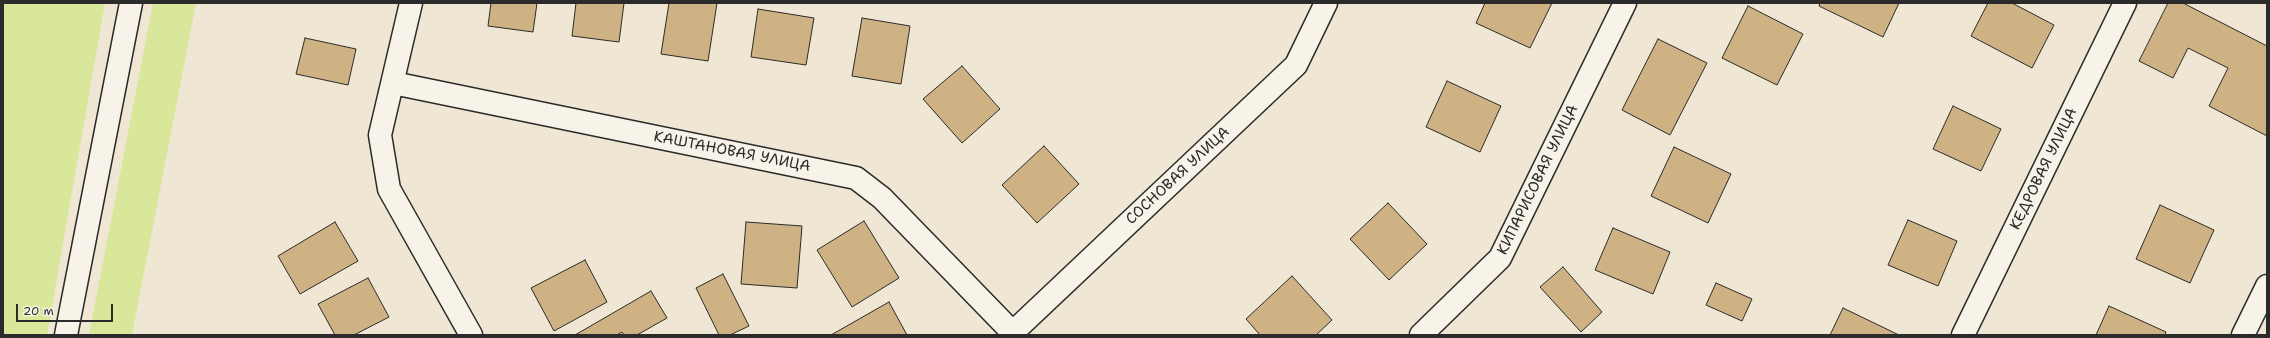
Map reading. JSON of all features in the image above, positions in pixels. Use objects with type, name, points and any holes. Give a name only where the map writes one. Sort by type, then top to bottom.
[{"type":"street","points":[[66,335],[131,3]]},
{"type":"street","points":[[411,3],[380,135],[389,189],[471,335]]},
{"type":"street","name":"СОСНОВАЯ УЛИЦА","points":[[1012,334],[1296,65],[1326,3]]},
{"type":"street","name":"КИПАРИСОВАЯ УЛИЦА","points":[[1421,335],[1500,258],[1625,3]]},
{"type":"street","name":"КЕДРОВАЯ УЛИЦА","points":[[1963,335],[2125,3]]},
{"type":"street","name":"КАШТАНОВАЯ УЛИЦА","points":[[393,83],[856,178],[882,198],[1012,334]]},
{"type":"street","points":[[2243,335],[2267,286]]},
{"type":"green space","points":[[3,3],[105,3],[47,335],[3,335]]},
{"type":"green space","points":[[153,3],[196,3],[132,335],[89,335]]},
{"type":"building","points":[[491,3],[537,3],[533,32],[488,26]]},
{"type":"building","points":[[576,3],[624,3],[619,42],[572,36]]},
{"type":"building","points":[[669,3],[717,3],[708,61],[661,54]]},
{"type":"building","points":[[1485,3],[1552,3],[1530,48],[1476,23]]},
{"type":"building","points":[[1820,3],[1899,3],[1883,37],[1819,6]]},
{"type":"building","points":[[1988,3],[2012,3],[2054,25],[2032,68],[1971,36]]},
{"type":"building","points":[[2168,3],[2183,3],[2267,46],[2267,136],[2209,106],[2228,68],[2188,48],[2173,78],[2139,61]]},
{"type":"building","points":[[1748,6],[1803,34],[1777,85],[1722,58]]},
{"type":"building","points":[[758,9],[814,18],[806,65],[751,57]]},
{"type":"building","points":[[862,18],[910,26],[901,84],[852,76]]},
{"type":"building","points":[[305,38],[356,49],[348,85],[296,74]]},
{"type":"building","points":[[1658,39],[1707,63],[1670,135],[1622,110]]},
{"type":"building","points":[[962,66],[1000,109],[962,143],[923,99]]},
{"type":"building","points":[[1447,81],[1501,106],[1480,152],[1426,127]]},
{"type":"building","points":[[1953,106],[2001,129],[1981,171],[1933,149]]},
{"type":"building","points":[[1044,146],[1079,184],[1037,223],[1002,185]]},
{"type":"building","points":[[1674,147],[1731,174],[1708,223],[1651,196]]},
{"type":"building","points":[[1388,203],[1427,244],[1389,280],[1350,239]]},
{"type":"building","points":[[2160,205],[2214,230],[2190,283],[2136,259]]},
{"type":"building","points":[[1908,220],[1957,241],[1938,286],[1888,265]]},
{"type":"building","points":[[864,221],[899,278],[852,307],[817,250]]},
{"type":"building","points":[[335,222],[358,261],[300,294],[278,256]]},
{"type":"building","points":[[746,222],[802,226],[797,288],[741,284]]},
{"type":"building","points":[[1613,228],[1670,252],[1653,294],[1595,270]]},
{"type":"building","points":[[585,260],[607,302],[554,331],[531,288]]},
{"type":"building","points":[[1563,267],[1602,312],[1581,332],[1540,287]]},
{"type":"building","points":[[723,274],[749,326],[730,335],[719,335],[696,288]]},
{"type":"building","points":[[1292,276],[1332,320],[1316,335],[1260,335],[1246,319]]},
{"type":"building","points":[[368,278],[389,317],[354,335],[335,335],[318,304]]},
{"type":"building","points":[[1716,283],[1752,299],[1742,321],[1706,305]]},
{"type":"building","points":[[651,291],[667,318],[637,335],[624,335],[622,332],[617,335],[575,335]]},
{"type":"building","points":[[889,302],[907,335],[831,335]]},
{"type":"building","points":[[2109,306],[2166,332],[2165,335],[2096,335]]},
{"type":"building","points":[[1843,308],[1899,335],[1830,335]]}]
